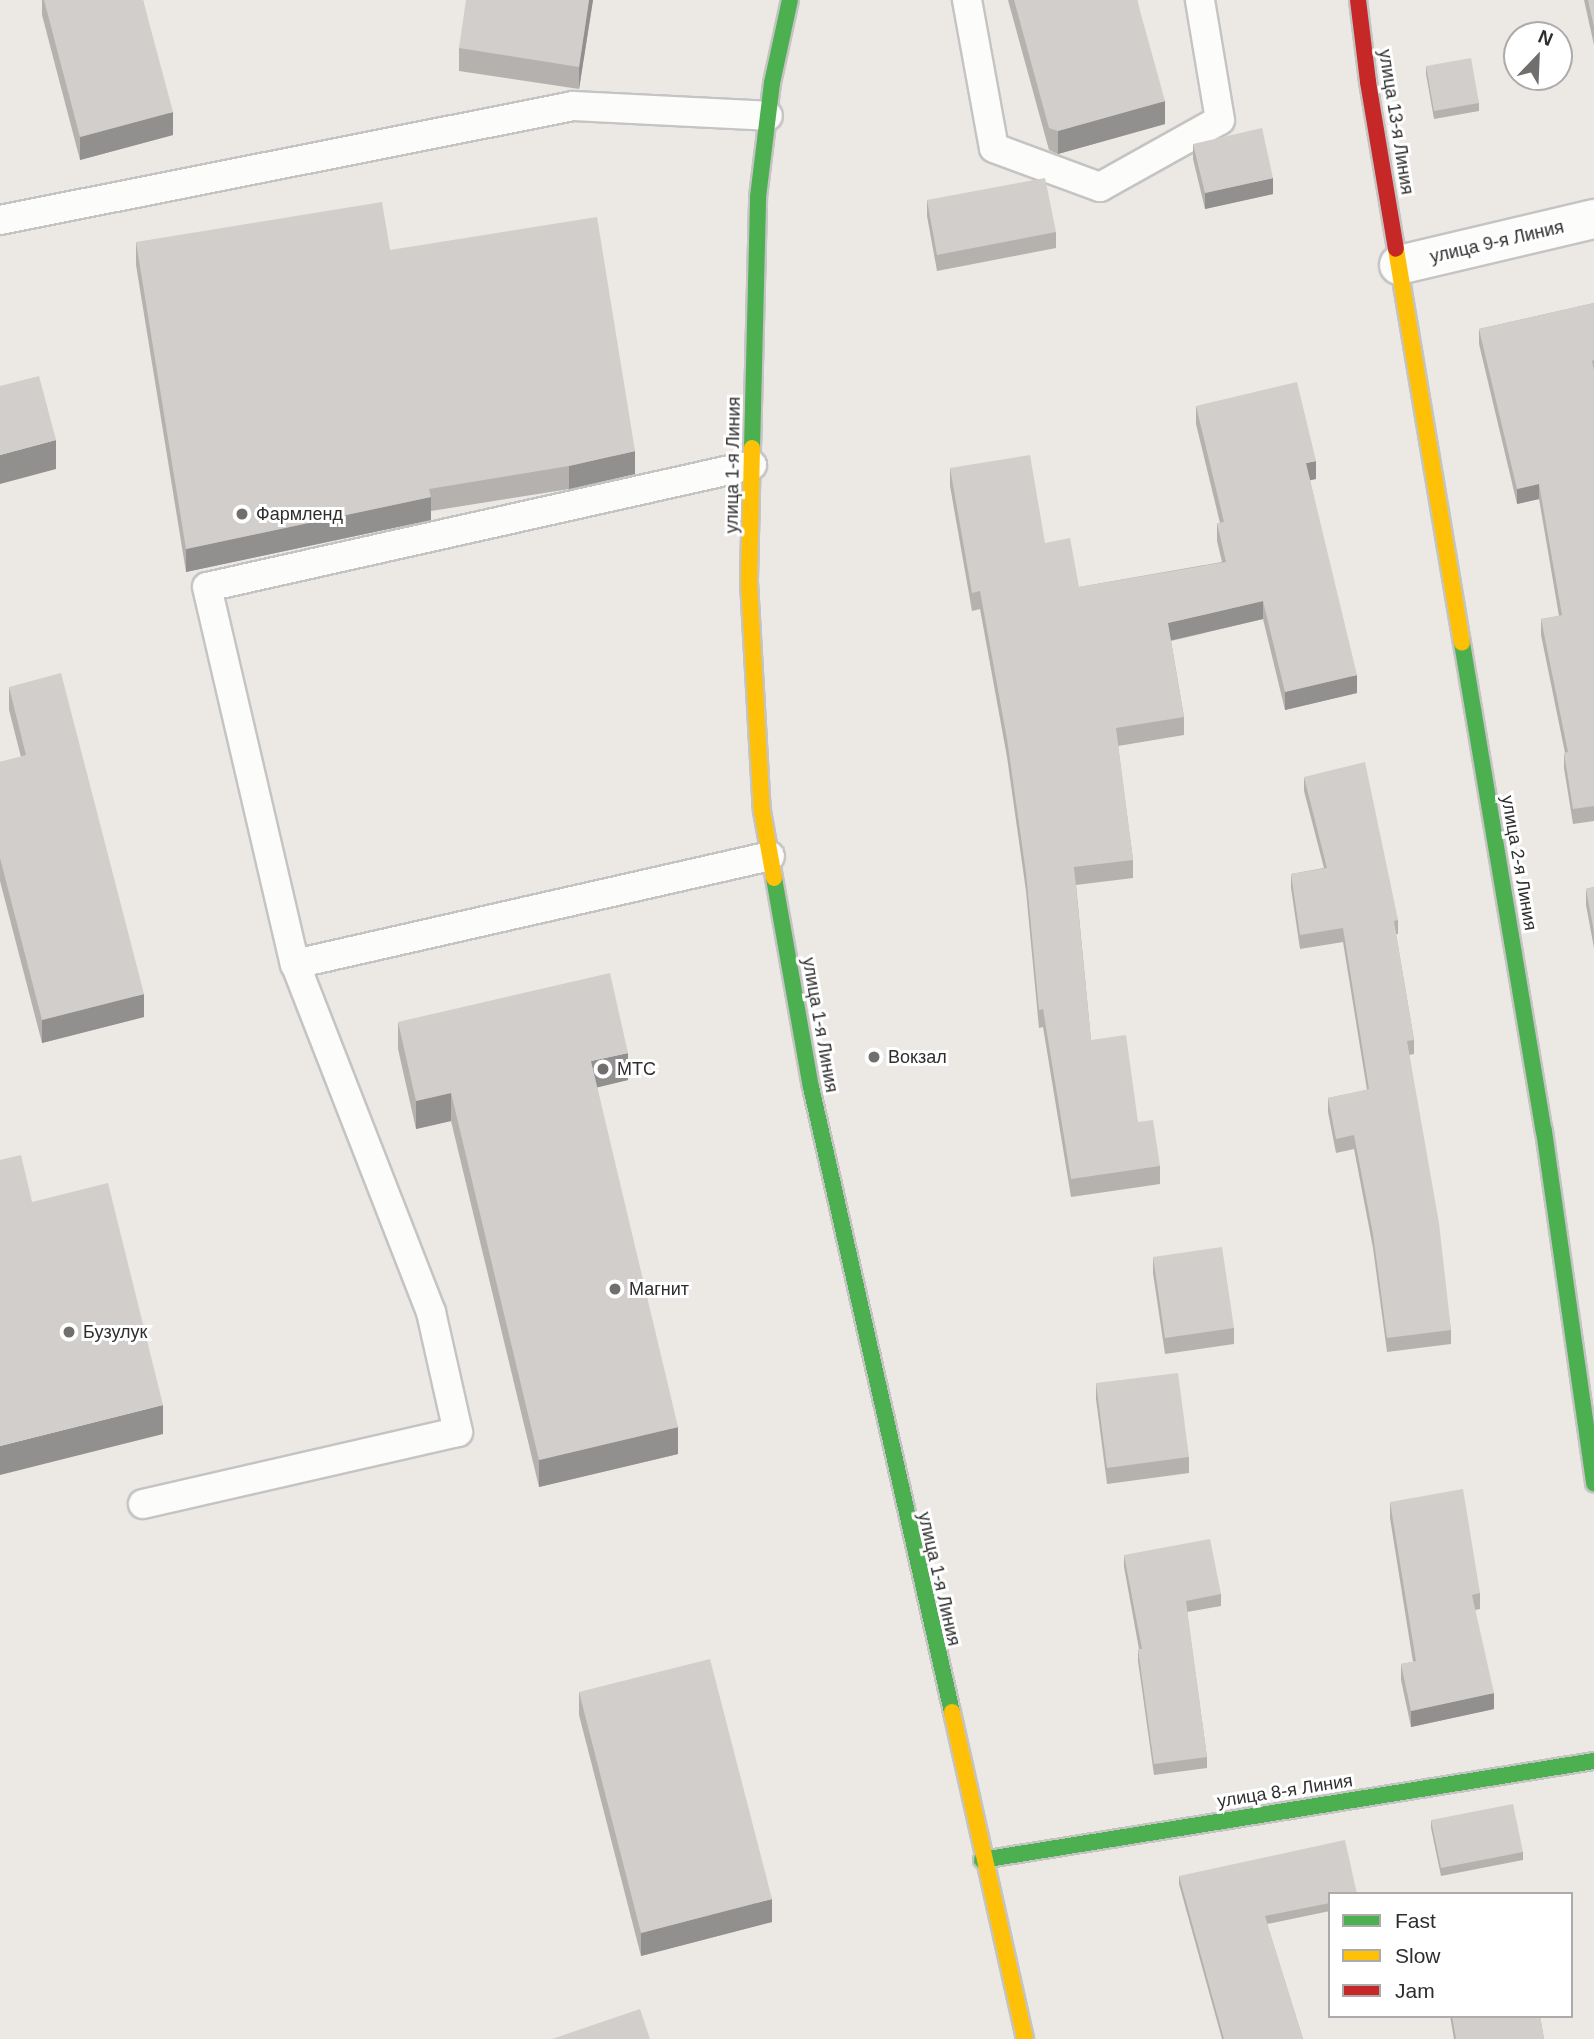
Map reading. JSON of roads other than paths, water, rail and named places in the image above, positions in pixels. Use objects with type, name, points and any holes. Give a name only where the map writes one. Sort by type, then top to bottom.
[{"type":"street","name":"улица 1-я Линия","points":[[790,0],[768,116],[758,197],[749,582],[762,811],[811,1087],[982,1860],[1025,2039]]},
{"type":"street","name":"улица 13-я Линия","points":[[1358,0],[1368,82],[1398,258]]},
{"type":"street","name":"улица 9-я Линия","points":[[1398,258],[1594,219]]},
{"type":"street","name":"улица 2-я Линия","points":[[1398,258],[1544,1131],[1594,1483]]},
{"type":"street","name":"улица 8-я Линия","points":[[982,1860],[1594,1761]]},
{"type":"lane","points":[[967,0],[994,148],[1100,187],[1220,120],[1199,0]]},
{"type":"lane","points":[[0,220],[573,106],[768,116]]},
{"type":"lane","points":[[143,1504],[458,1432],[431,1312],[295,964],[207,587],[752,465]]},
{"type":"lane","points":[[295,964],[770,856]]},
{"type":"place","name":"Фармленд","points":[[242,514]]},
{"type":"place","name":"Вокзал","points":[[874,1057]]},
{"type":"place","name":"МТС","points":[[603,1069]]},
{"type":"place","name":"Магнит","points":[[615,1289]]},
{"type":"place","name":"Бузулук","points":[[69,1332]]}]
